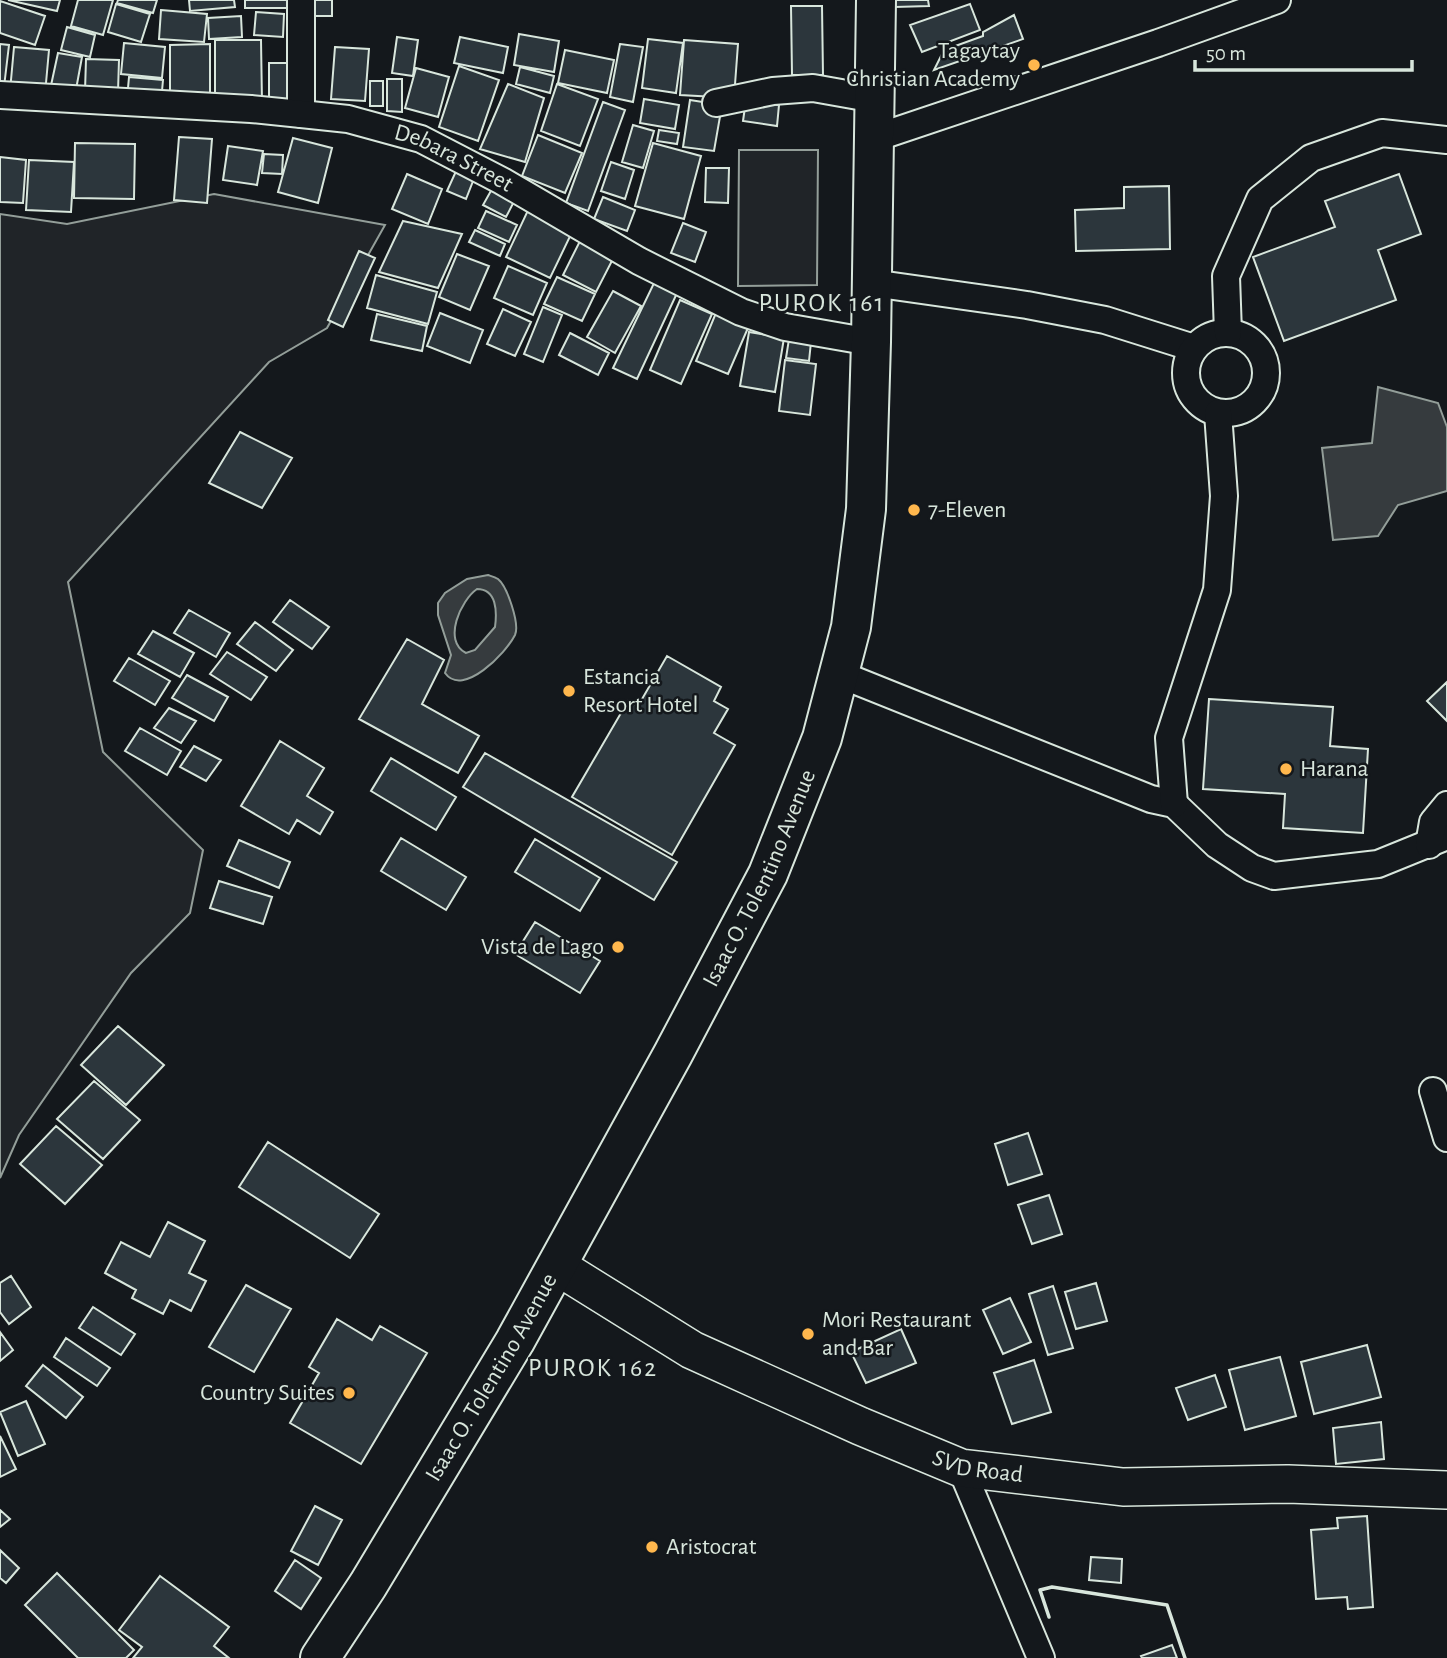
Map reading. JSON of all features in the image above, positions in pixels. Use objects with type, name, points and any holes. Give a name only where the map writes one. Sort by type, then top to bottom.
[{"type":"main road","name":"Isaac O. Tolentino Avenue","points":[[320,1658],[375,1574],[514,1342],[679,1042],[768,874],[821,738],[851,627],[866,509],[876,0]]},
{"type":"main road","name":"SVD Road","points":[[556,1266],[692,1350],[860,1426],[961,1468],[1123,1487],[1288,1484],[1447,1490]]},
{"type":"street","points":[[301,0],[301,114]]},
{"type":"street","points":[[874,147],[881,136],[1277,0]]},
{"type":"street","points":[[716,103],[774,91],[813,88],[875,99]]},
{"type":"street","name":"Debara Street","points":[[0,95],[301,114],[348,119],[421,139],[502,181],[639,261],[741,312],[785,327],[871,342]]},
{"type":"street","points":[[1228,332],[1226,276],[1261,199],[1311,158],[1382,133],[1447,140]]},
{"type":"street","points":[[872,283],[1027,305],[1105,320],[1194,348]]},
{"type":"street","points":[[1228,332],[1241,335],[1261,352],[1266,377],[1255,401],[1244,409],[1218,413],[1205,408],[1195,399],[1185,374],[1187,360],[1203,339],[1228,332]]},
{"type":"street","points":[[1174,804],[1169,738],[1217,590],[1224,496],[1218,413]]},
{"type":"street","points":[[839,674],[1151,799],[1174,804],[1217,845],[1252,868],[1274,876],[1378,864],[1438,841],[1433,822],[1447,805]]},
{"type":"street","points":[[1433,1091],[1447,1138]]},
{"type":"street","points":[[961,1468],[1041,1658]]},
{"type":"shaded area","points":[[739,150],[818,150],[817,285],[738,286]]},
{"type":"shaded area","points":[[214,194],[385,225],[327,328],[269,362],[68,582],[103,752],[203,850],[190,913],[131,973],[19,1135],[0,1178],[0,214],[67,224]]},
{"type":"shaded area","points":[[1378,387],[1438,403],[1447,427],[1447,491],[1398,505],[1378,536],[1333,540],[1322,448],[1372,443]]},
{"type":"shaded area","points":[[488,575],[502,583],[512,605],[516,630],[510,643],[494,662],[473,677],[462,680],[453,679],[445,673],[451,655],[438,615],[438,603],[445,593],[467,579]],"holes":[[[477,589],[484,590],[494,602],[495,627],[475,650],[466,653],[455,639],[456,621],[471,594]]]},
{"type":"building","points":[[8,0],[60,0],[57,11]]},
{"type":"building","points":[[78,0],[113,0],[103,35],[71,26]]},
{"type":"building","points":[[118,0],[157,0],[153,13],[117,3]]},
{"type":"building","points":[[189,0],[234,0],[235,7],[190,11]]},
{"type":"building","points":[[245,0],[294,0],[294,8],[245,8]]},
{"type":"building","points":[[302,0],[332,0],[332,16],[302,16]]},
{"type":"building","points":[[895,0],[928,0],[929,6],[895,7]]},
{"type":"building","points":[[0,1],[45,16],[35,45],[0,33]]},
{"type":"building","points":[[116,4],[150,14],[141,42],[108,32]]},
{"type":"building","points":[[970,4],[980,30],[922,52],[910,25]]},
{"type":"building","points":[[791,6],[822,6],[823,75],[792,75]]},
{"type":"building","points":[[161,10],[207,14],[204,42],[159,39]]},
{"type":"building","points":[[256,12],[284,14],[283,37],[254,35]]},
{"type":"building","points":[[1014,15],[1023,39],[934,70],[944,50],[983,36],[983,32]]},
{"type":"building","points":[[241,16],[242,37],[209,39],[208,18]]},
{"type":"building","points":[[67,27],[95,35],[90,57],[61,50]]},
{"type":"building","points":[[519,34],[559,41],[554,72],[514,65]]},
{"type":"building","points":[[397,37],[418,40],[413,76],[392,73]]},
{"type":"building","points":[[460,37],[508,47],[503,73],[454,63]]},
{"type":"building","points":[[648,39],[683,43],[676,93],[642,88]]},
{"type":"building","points":[[215,40],[261,40],[262,103],[215,103]]},
{"type":"building","points":[[684,40],[738,44],[734,98],[680,95]]},
{"type":"building","points":[[124,43],[165,47],[162,78],[121,74]]},
{"type":"building","points":[[0,44],[9,45],[4,87],[0,87]]},
{"type":"building","points":[[210,44],[210,102],[170,102],[170,45]]},
{"type":"building","points":[[620,44],[643,47],[633,102],[610,97]]},
{"type":"building","points":[[14,47],[49,50],[45,94],[10,91]]},
{"type":"building","points":[[335,47],[369,49],[365,101],[331,99]]},
{"type":"building","points":[[565,50],[614,60],[607,93],[558,83]]},
{"type":"building","points":[[58,53],[82,57],[75,95],[50,90]]},
{"type":"building","points":[[86,59],[119,60],[118,92],[85,91]]},
{"type":"building","points":[[269,63],[299,63],[299,108],[269,108]]},
{"type":"building","points":[[459,66],[499,80],[478,141],[439,127]]},
{"type":"building","points":[[520,67],[554,76],[550,93],[516,84]]},
{"type":"building","points":[[416,68],[449,77],[438,117],[405,108]]},
{"type":"building","points":[[129,77],[163,80],[161,102],[127,99]]},
{"type":"building","points":[[387,79],[402,79],[402,112],[387,111]]},
{"type":"building","points":[[370,81],[383,81],[383,106],[370,106]]},
{"type":"building","points":[[508,84],[544,98],[525,162],[480,149]]},
{"type":"building","points":[[557,84],[598,99],[580,146],[541,131]]},
{"type":"building","points":[[644,99],[679,105],[675,129],[640,123]]},
{"type":"building","points":[[690,100],[722,105],[714,151],[683,147]]},
{"type":"building","points":[[746,100],[779,105],[777,126],[743,121]]},
{"type":"building","points":[[603,102],[625,110],[588,211],[566,203]]},
{"type":"building","points":[[633,125],[654,131],[643,168],[622,162]]},
{"type":"building","points":[[659,130],[679,133],[677,144],[657,141]]},
{"type":"building","points":[[538,135],[582,153],[565,193],[522,176]]},
{"type":"building","points":[[179,137],[212,139],[207,203],[174,200]]},
{"type":"building","points":[[293,138],[332,148],[318,203],[278,192]]},
{"type":"building","points":[[75,143],[135,144],[134,199],[74,198]]},
{"type":"building","points":[[653,143],[701,156],[684,219],[635,206]]},
{"type":"building","points":[[228,146],[263,151],[257,185],[223,180]]},
{"type":"building","points":[[264,154],[283,155],[282,174],[262,173]]},
{"type":"building","points":[[0,157],[26,160],[23,203],[0,202]]},
{"type":"building","points":[[29,160],[74,162],[71,212],[26,210]]},
{"type":"building","points":[[611,162],[634,170],[625,199],[601,191]]},
{"type":"building","points":[[706,168],[729,168],[728,203],[705,202]]},
{"type":"building","points":[[457,169],[475,176],[466,199],[447,191]]},
{"type":"building","points":[[407,174],[442,189],[428,224],[392,209]]},
{"type":"building","points":[[1399,174],[1421,234],[1378,250],[1396,300],[1284,341],[1253,257],[1335,227],[1325,201]]},
{"type":"building","points":[[497,180],[519,192],[506,217],[483,205]]},
{"type":"building","points":[[1169,186],[1170,249],[1076,251],[1075,210],[1124,208],[1124,187]]},
{"type":"building","points":[[603,197],[635,210],[627,231],[594,219]]},
{"type":"building","points":[[530,206],[574,228],[550,278],[506,257]]},
{"type":"building","points":[[486,211],[517,225],[509,242],[478,228]]},
{"type":"building","points":[[403,221],[462,234],[438,288],[379,272]]},
{"type":"building","points":[[683,223],[706,232],[695,262],[671,253]]},
{"type":"building","points":[[475,230],[505,244],[500,256],[469,242]]},
{"type":"building","points":[[584,233],[617,251],[596,292],[563,275]]},
{"type":"building","points":[[359,251],[375,258],[343,327],[328,320]]},
{"type":"building","points":[[457,254],[489,266],[470,310],[439,297]]},
{"type":"building","points":[[508,266],[547,283],[533,315],[494,298]]},
{"type":"building","points":[[376,275],[437,292],[428,324],[367,308]]},
{"type":"building","points":[[557,277],[595,294],[582,321],[544,304]]},
{"type":"building","points":[[655,281],[678,291],[637,379],[613,368]]},
{"type":"building","points":[[613,291],[641,306],[615,353],[587,337]]},
{"type":"building","points":[[680,300],[712,314],[681,384],[650,370]]},
{"type":"building","points":[[543,307],[562,315],[543,362],[524,354]]},
{"type":"building","points":[[718,308],[751,321],[728,374],[696,361]]},
{"type":"building","points":[[503,309],[531,322],[515,356],[487,344]]},
{"type":"building","points":[[440,313],[483,330],[470,363],[427,346]]},
{"type":"building","points":[[377,314],[427,326],[422,351],[371,340]]},
{"type":"building","points":[[749,332],[784,338],[775,392],[740,386]]},
{"type":"building","points":[[570,333],[609,353],[598,375],[559,355]]},
{"type":"building","points":[[789,339],[811,342],[809,361],[786,358]]},
{"type":"building","points":[[785,360],[816,364],[810,415],[779,411]]},
{"type":"building","points":[[240,432],[292,458],[262,508],[209,483]]},
{"type":"building","points":[[290,600],[329,627],[312,649],[273,622]]},
{"type":"building","points":[[189,610],[230,633],[216,657],[174,633]]},
{"type":"building","points":[[255,622],[293,650],[276,671],[237,644]]},
{"type":"building","points":[[153,631],[194,653],[180,677],[138,654]]},
{"type":"building","points":[[407,639],[444,660],[422,704],[479,736],[458,773],[359,719]]},
{"type":"building","points":[[227,652],[267,677],[251,700],[210,674]]},
{"type":"building","points":[[667,656],[721,687],[714,701],[728,709],[714,733],[735,745],[672,855],[572,797],[628,701],[638,706]]},
{"type":"building","points":[[129,658],[170,681],[155,705],[114,681]]},
{"type":"building","points":[[187,675],[228,697],[214,721],[172,698]]},
{"type":"building","points":[[1447,682],[1447,721],[1427,701]]},
{"type":"building","name":"Harana","points":[[1209,699],[1333,707],[1330,746],[1368,749],[1363,833],[1283,828],[1285,794],[1203,789]]},
{"type":"building","points":[[169,708],[196,721],[181,743],[154,728]]},
{"type":"building","points":[[140,728],[181,751],[167,775],[125,751]]},
{"type":"building","points":[[280,741],[324,768],[307,796],[333,812],[320,834],[297,820],[289,834],[241,806]]},
{"type":"building","points":[[194,746],[221,760],[206,781],[180,767]]},
{"type":"building","points":[[485,753],[677,862],[654,900],[463,787]]},
{"type":"building","points":[[391,758],[456,797],[436,830],[371,791]]},
{"type":"building","points":[[401,838],[466,877],[446,910],[381,871]]},
{"type":"building","points":[[535,839],[600,878],[580,911],[515,872]]},
{"type":"building","points":[[239,840],[290,862],[279,888],[227,866]]},
{"type":"building","points":[[219,881],[272,897],[263,924],[210,908]]},
{"type":"building","points":[[535,922],[600,961],[580,993],[515,954]]},
{"type":"building","points":[[118,1026],[164,1065],[126,1105],[81,1065]]},
{"type":"building","points":[[94,1081],[140,1120],[103,1159],[57,1119]]},
{"type":"building","points":[[56,1126],[102,1165],[65,1204],[20,1164]]},
{"type":"building","points":[[1028,1133],[1042,1174],[1008,1185],[995,1144]]},
{"type":"building","points":[[268,1142],[379,1214],[350,1258],[239,1187]]},
{"type":"building","points":[[1049,1195],[1062,1234],[1032,1244],[1018,1205]]},
{"type":"building","points":[[168,1222],[205,1241],[189,1273],[206,1281],[191,1311],[170,1300],[163,1314],[132,1298],[136,1290],[105,1273],[121,1242],[150,1257]]},
{"type":"building","points":[[11,1276],[31,1307],[9,1324],[0,1312],[0,1283]]},
{"type":"building","points":[[1096,1283],[1107,1321],[1076,1329],[1065,1292]]},
{"type":"building","points":[[246,1285],[291,1309],[254,1372],[209,1347]]},
{"type":"building","points":[[1053,1286],[1073,1348],[1048,1355],[1029,1294]]},
{"type":"building","points":[[1010,1298],[1031,1342],[1003,1354],[983,1310]]},
{"type":"building","points":[[93,1307],[135,1334],[121,1355],[79,1328]]},
{"type":"building","points":[[337,1319],[372,1340],[380,1326],[427,1353],[361,1464],[290,1423],[319,1373],[309,1367]]},
{"type":"building","points":[[901,1329],[916,1363],[866,1383],[851,1352]]},
{"type":"building","points":[[0,1332],[13,1350],[0,1361]]},
{"type":"building","points":[[66,1338],[110,1368],[97,1386],[54,1357]]},
{"type":"building","points":[[1367,1345],[1381,1397],[1314,1414],[1301,1362]]},
{"type":"building","points":[[1280,1357],[1296,1416],[1245,1430],[1229,1370]]},
{"type":"building","points":[[1034,1360],[1051,1412],[1012,1424],[994,1373]]},
{"type":"building","points":[[43,1365],[83,1397],[66,1418],[26,1386]]},
{"type":"building","points":[[1215,1375],[1226,1407],[1188,1420],[1176,1388]]},
{"type":"building","points":[[26,1401],[45,1444],[18,1456],[0,1412]]},
{"type":"building","points":[[1381,1422],[1384,1459],[1336,1464],[1333,1428]]},
{"type":"building","points":[[0,1436],[16,1469],[0,1477]]},
{"type":"building","points":[[315,1506],[342,1520],[318,1565],[291,1551]]},
{"type":"building","points":[[0,1510],[10,1519],[0,1527]]},
{"type":"building","points":[[1367,1516],[1373,1607],[1348,1609],[1347,1597],[1316,1599],[1311,1530],[1338,1528],[1337,1518]]},
{"type":"building","points":[[0,1550],[19,1568],[6,1583],[0,1578]]},
{"type":"building","points":[[1091,1557],[1122,1559],[1121,1583],[1089,1580]]},
{"type":"building","points":[[295,1560],[321,1578],[301,1609],[275,1591]]},
{"type":"building","points":[[57,1573],[134,1650],[126,1658],[78,1658],[25,1605]]},
{"type":"building","points":[[160,1576],[229,1627],[214,1646],[229,1658],[133,1658],[142,1647],[119,1630]]},
{"type":"building","points":[[1172,1645],[1177,1658],[1141,1656]]},
{"type":"wall","points":[[1049,1617],[1040,1590],[1052,1587],[1167,1605],[1185,1658]]},
{"type":"place","name":"Tagaytay Christian Academy","points":[[1034,65]]},
{"type":"place","name":"7-Eleven","points":[[914,510]]},
{"type":"place","name":"Estancia Resort Hotel","points":[[569,691]]},
{"type":"place","name":"Harana","points":[[1286,769]]},
{"type":"place","name":"Vista de Lago","points":[[618,947]]},
{"type":"place","name":"Mori Restaurant and Bar","points":[[808,1334]]},
{"type":"place","name":"Country Suites","points":[[349,1393]]},
{"type":"place","name":"Aristocrat","points":[[652,1547]]},
{"type":"district","name":"PUROK 161","points":[[822,303]]},
{"type":"district","name":"PUROK 162","points":[[593,1368]]}]
